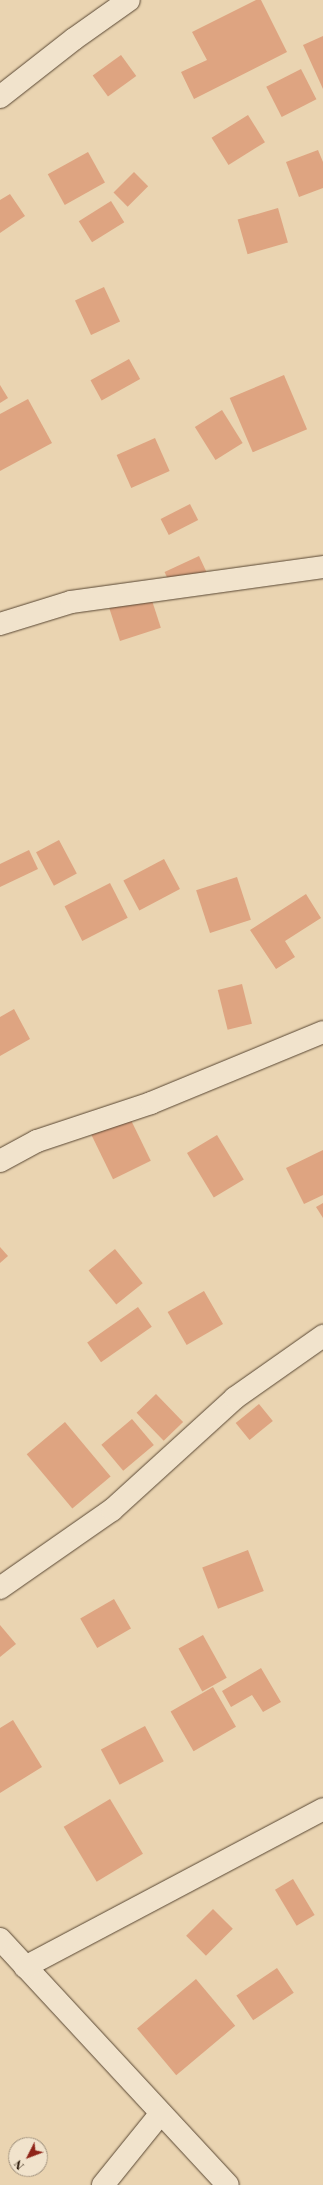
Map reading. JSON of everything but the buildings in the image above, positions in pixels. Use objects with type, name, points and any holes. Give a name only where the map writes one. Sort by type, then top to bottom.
[{"type":"street","points":[[0,97],[74,39],[130,0]]},
{"type":"street","points":[[0,624],[71,602],[323,567]]},
{"type":"street","points":[[0,1161],[37,1141],[151,1103],[323,1032]]},
{"type":"street","points":[[0,1588],[112,1510],[235,1398],[323,1336]]},
{"type":"street","points":[[25,1967],[323,1810]]},
{"type":"street","points":[[0,1939],[228,2185]]},
{"type":"street","points":[[103,2185],[161,2113]]}]
